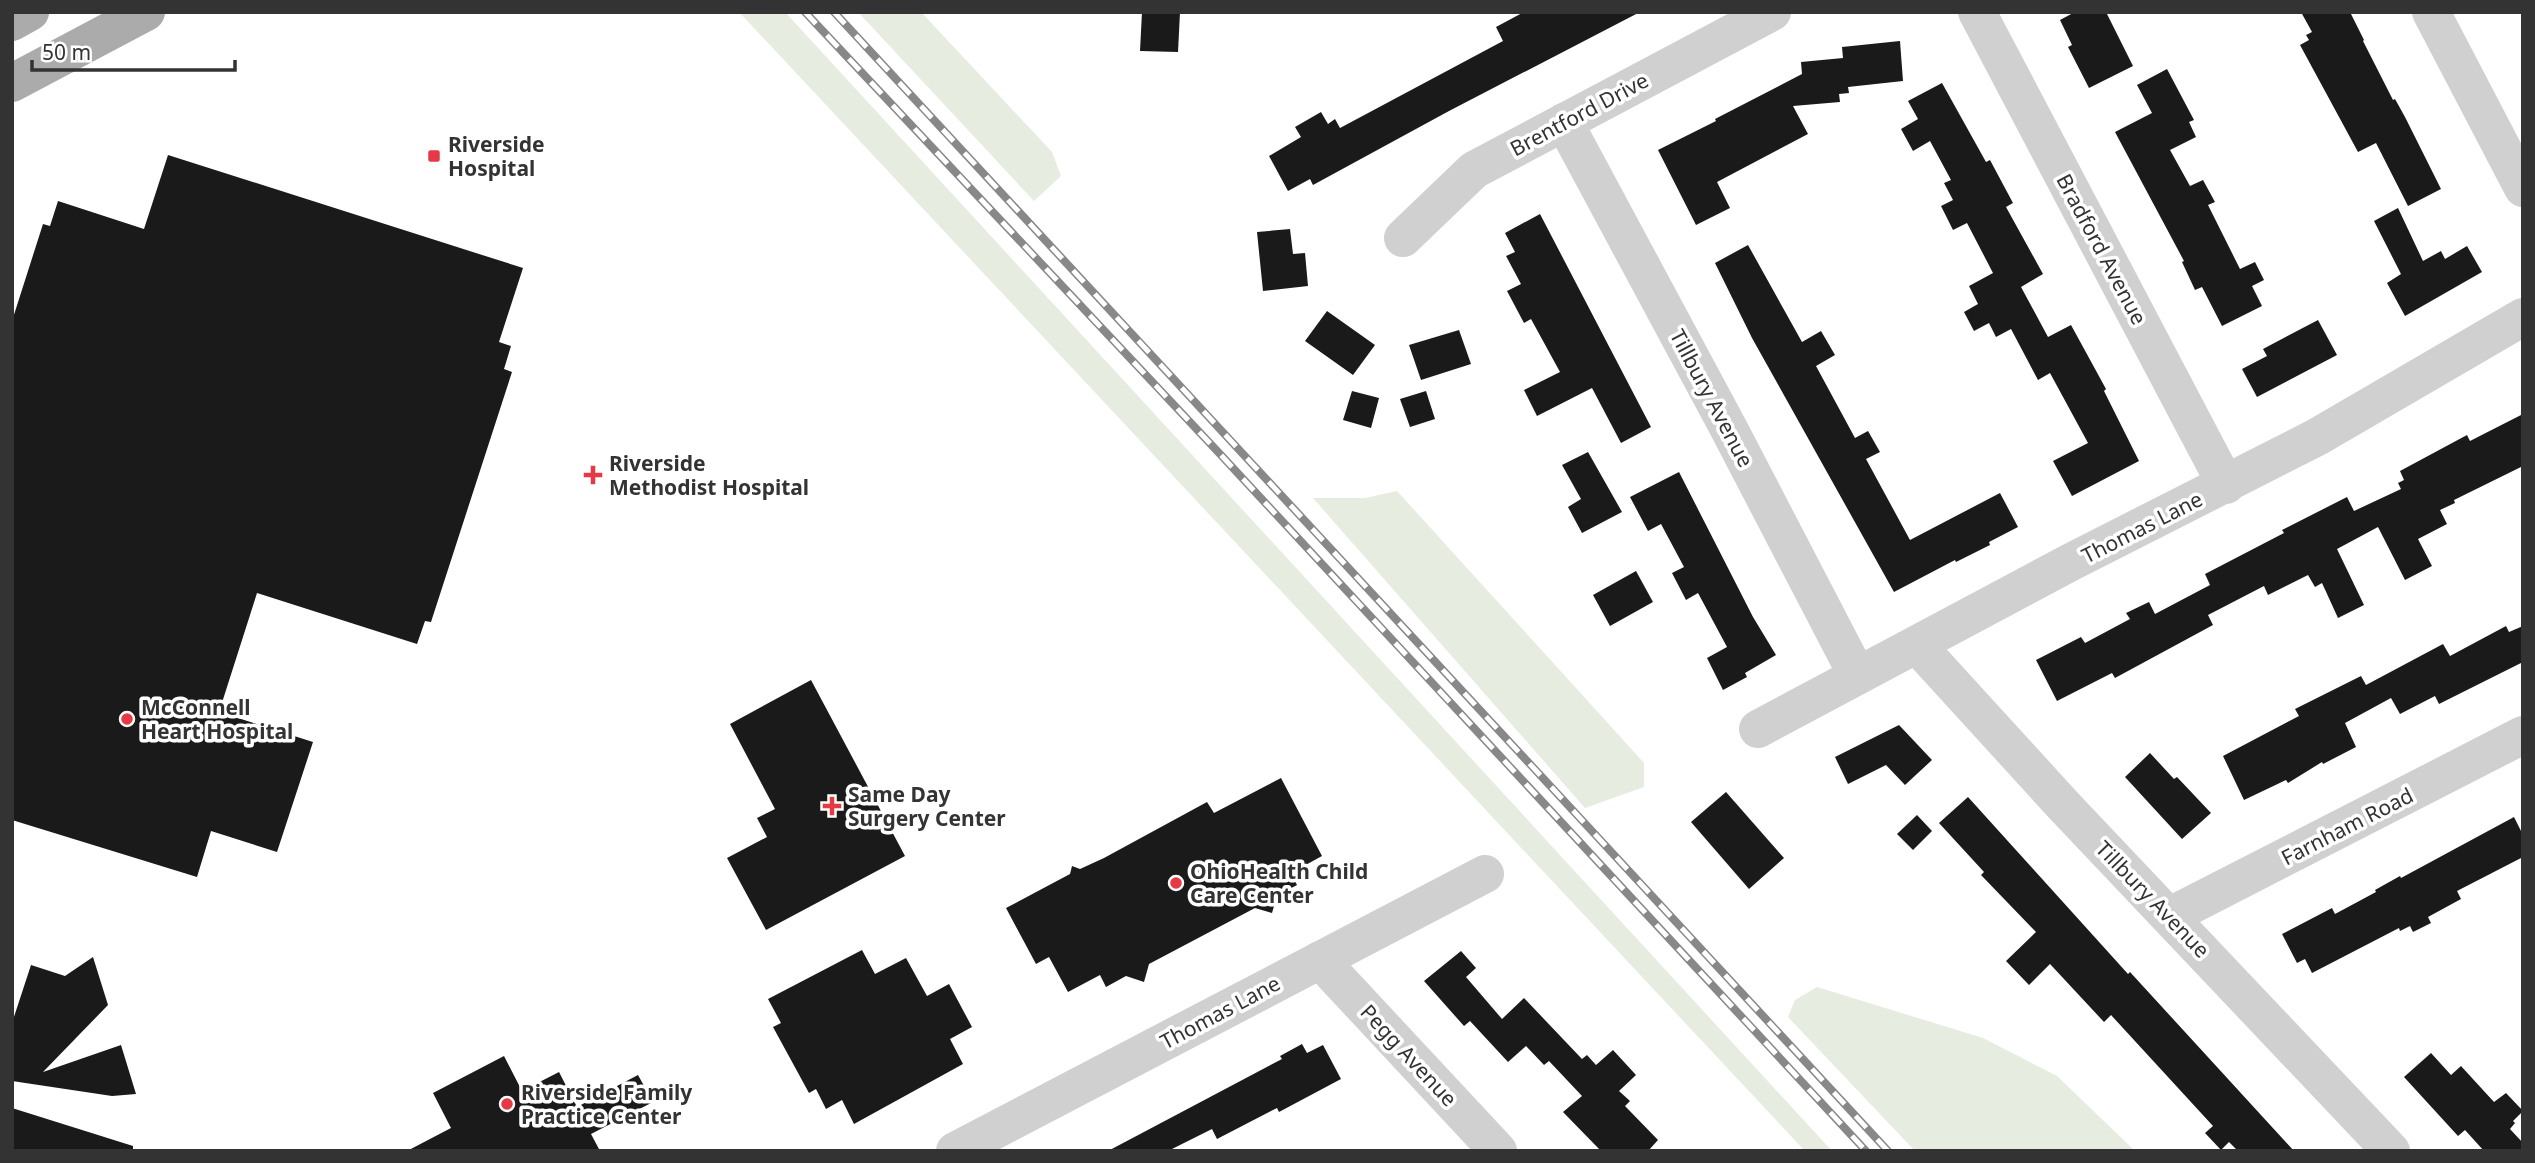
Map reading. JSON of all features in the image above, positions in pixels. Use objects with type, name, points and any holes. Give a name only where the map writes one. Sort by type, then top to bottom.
[{"type":"main road","points":[[12,22],[30,12]]},
{"type":"main road","points":[[12,83],[146,12]]},
{"type":"street","name":"Brentford Drive","points":[[1403,238],[1474,170],[1772,12]]},
{"type":"street","name":"Bradford Avenue","points":[[1977,12],[2226,485]]},
{"type":"street","points":[[2431,12],[2523,188]]},
{"type":"street","name":"Tillbury Avenue","points":[[1564,122],[1729,429],[1857,676]]},
{"type":"street","name":"Thomas Lane","points":[[1758,729],[2071,562],[2318,437],[2523,317]]},
{"type":"street","name":"Tillbury Avenue","points":[[1917,645],[2064,806],[2390,1151]]},
{"type":"street","name":"Farnham Road","points":[[2170,916],[2523,735]]},
{"type":"street","name":"Thomas Lane","points":[[956,1151],[1485,874]]},
{"type":"street","name":"Pegg Avenue","points":[[1320,960],[1498,1151]]},
{"type":"shaded area","points":[[739,12],[785,12],[1832,1151],[1805,1151]]},
{"type":"shaded area","points":[[858,12],[921,12],[1052,152],[1061,176],[1034,201]]},
{"type":"shaded area","points":[[1397,491],[1644,763],[1644,787],[1585,808],[1313,498],[1365,498]]},
{"type":"shaded area","points":[[1817,987],[1983,1038],[2057,1076],[2135,1151],[1915,1151],[1788,1017],[1795,1000]]},
{"type":"building","points":[[1142,12],[1180,12],[1178,52],[1140,51]]},
{"type":"building","points":[[1524,12],[1640,12],[1313,185],[1310,179],[1288,191],[1269,156],[1301,137],[1295,127],[1321,112],[1328,124],[1335,119],[1340,128],[1503,41],[1496,27]]},
{"type":"building","points":[[2075,12],[2106,12],[2133,66],[2089,88],[2068,47],[2072,45],[2060,20]]},
{"type":"building","points":[[2301,12],[2350,12],[2441,189],[2408,206],[2376,143],[2358,152],[2300,45],[2309,40],[2306,35],[2312,32]]},
{"type":"building","points":[[1900,41],[1903,81],[1848,87],[1849,93],[1839,94],[1840,102],[1793,106],[1808,134],[1717,182],[1730,208],[1696,225],[1658,150],[1802,74],[1801,62],[1843,58],[1842,47]]},
{"type":"building","points":[[2167,69],[2194,120],[2189,122],[2196,137],[2170,150],[2190,186],[2203,180],[2215,202],[2208,205],[2240,269],[2255,262],[2264,280],[2252,286],[2262,306],[2222,326],[2202,287],[2195,290],[2182,262],[2184,261],[2115,132],[2152,113],[2137,85]]},
{"type":"building","points":[[1942,83],[1986,162],[1990,160],[2013,203],[2006,207],[2043,274],[2021,287],[2048,337],[2071,325],[2106,389],[2104,391],[2139,461],[2072,496],[2053,461],[2088,443],[2050,373],[2038,380],[2011,329],[1996,337],[1989,323],[1974,331],[1964,312],[1978,304],[1969,286],[1993,273],[1967,223],[1953,230],[1941,206],[1953,200],[1944,183],[1951,180],[1930,141],[1913,151],[1901,129],[1918,119],[1908,101]]},
{"type":"building","points":[[168,155],[523,268],[499,342],[511,346],[504,369],[512,372],[431,622],[425,621],[417,644],[257,593],[219,712],[313,742],[277,852],[211,831],[197,877],[12,820],[12,321],[43,224],[50,226],[58,201],[144,229]]},
{"type":"building","points":[[2398,208],[2423,261],[2441,251],[2445,259],[2467,246],[2482,272],[2405,316],[2387,283],[2401,274],[2374,221]]},
{"type":"building","points":[[1540,214],[1651,427],[1621,443],[1592,388],[1537,416],[1524,390],[1560,372],[1531,319],[1524,323],[1507,291],[1521,284],[1506,256],[1515,252],[1505,233]]},
{"type":"building","points":[[1290,229],[1293,254],[1305,253],[1308,286],[1263,291],[1257,232]]},
{"type":"building","points":[[1748,245],[1802,342],[1821,331],[1835,355],[1816,366],[1855,438],[1868,431],[1880,452],[1866,459],[1910,540],[2000,493],[2018,527],[1989,542],[1990,545],[1894,592],[1752,338],[1715,263]]},
{"type":"building","points":[[1327,311],[1375,345],[1353,375],[1305,341]]},
{"type":"building","points":[[2318,320],[2337,355],[2257,397],[2242,369],[2267,356],[2263,349]]},
{"type":"building","points":[[1459,330],[1471,364],[1421,380],[1409,345]]},
{"type":"building","points":[[1352,391],[1379,398],[1371,428],[1343,420]]},
{"type":"building","points":[[1426,391],[1435,419],[1410,427],[1400,399]]},
{"type":"building","points":[[2523,414],[2523,466],[2454,500],[2455,503],[2440,510],[2447,524],[2418,539],[2432,566],[2405,580],[2378,527],[2337,549],[2364,605],[2338,618],[2322,583],[2315,587],[2308,575],[2268,595],[2264,586],[2208,615],[2213,625],[2115,678],[2112,673],[2057,701],[2036,660],[2081,637],[2085,643],[2130,619],[2126,613],[2149,602],[2155,614],[2210,585],[2205,574],[2284,533],[2282,530],[2347,497],[2354,511],[2401,489],[2398,483],[2404,480],[2400,471],[2467,435],[2470,441]]},
{"type":"building","points":[[1588,452],[1622,512],[1582,533],[1568,507],[1581,499],[1562,465]]},
{"type":"building","points":[[1679,472],[1753,617],[1776,655],[1745,673],[1747,677],[1723,690],[1707,658],[1727,647],[1698,593],[1686,600],[1672,573],[1684,567],[1661,524],[1648,531],[1630,497]]},
{"type":"building","points":[[1636,571],[1653,602],[1610,626],[1593,595]]},
{"type":"building","points":[[2506,626],[2509,632],[2523,626],[2523,662],[2439,704],[2435,696],[2400,714],[2391,698],[2345,723],[2356,747],[2323,764],[2322,762],[2288,783],[2286,780],[2244,800],[2223,756],[2299,716],[2295,709],[2361,676],[2366,685],[2443,644],[2450,656]]},
{"type":"building","name":"Same Day Surgery Center","points":[[811,680],[905,856],[766,930],[727,858],[767,837],[757,818],[775,809],[730,724]]},
{"type":"building","points":[[1899,725],[1932,760],[1905,785],[1886,765],[1848,784],[1835,757]]},
{"type":"building","points":[[2150,753],[2211,813],[2182,839],[2125,777]]},
{"type":"building","name":"OhioHealth Child Care Center","points":[[1281,778],[1322,856],[1291,873],[1297,885],[1277,896],[1272,913],[1255,908],[1149,964],[1144,982],[1126,976],[1106,987],[1100,975],[1068,992],[1049,957],[1036,964],[1006,908],[1070,874],[1072,866],[1080,869],[1104,858],[1207,802],[1214,813]]},
{"type":"building","points":[[1726,792],[1784,858],[1749,889],[1691,822]]},
{"type":"building","points":[[1968,797],[2128,974],[2130,972],[2294,1151],[2238,1151],[2229,1142],[2221,1150],[2205,1133],[2213,1126],[2111,1015],[2104,1022],[2050,964],[2029,985],[2006,961],[2036,932],[1981,875],[1984,872],[1939,823]]},
{"type":"building","points":[[1917,815],[1932,831],[1913,850],[1897,834]]},
{"type":"building","points":[[2514,817],[2523,835],[2523,857],[2457,891],[2461,899],[2428,917],[2431,923],[2413,932],[2410,926],[2400,931],[2399,928],[2312,973],[2305,959],[2297,963],[2282,934],[2332,908],[2335,914],[2400,876],[2401,878]]},
{"type":"building","points":[[862,950],[875,974],[906,958],[927,996],[949,984],[972,1027],[950,1039],[963,1064],[854,1124],[842,1100],[826,1109],[816,1089],[809,1093],[773,1027],[781,1023],[768,999]]},
{"type":"building","points":[[1461,951],[1476,968],[1466,977],[1502,1019],[1524,998],[1582,1059],[1587,1055],[1596,1065],[1613,1050],[1636,1075],[1619,1091],[1630,1101],[1625,1106],[1658,1140],[1648,1151],[1601,1151],[1563,1112],[1582,1096],[1549,1061],[1544,1065],[1526,1046],[1508,1062],[1470,1021],[1464,1026],[1424,981]]},
{"type":"building","points":[[93,957],[108,1005],[43,1072],[121,1045],[136,1094],[112,1096],[12,1081],[12,1023],[31,965],[65,976]]},
{"type":"building","points":[[1302,1044],[1307,1053],[1323,1045],[1341,1079],[1279,1112],[1277,1108],[1217,1139],[1212,1129],[1168,1151],[1108,1151],[1282,1059],[1280,1056]]},
{"type":"building","points":[[2431,1053],[2451,1075],[2461,1066],[2494,1102],[2506,1093],[2523,1111],[2513,1121],[2515,1123],[2510,1129],[2523,1143],[2523,1151],[2484,1151],[2465,1130],[2458,1136],[2404,1077]]},
{"type":"building","name":"Riverside Family Practice Center","points":[[504,1056],[522,1091],[559,1072],[577,1107],[638,1075],[653,1102],[591,1134],[600,1151],[407,1151],[451,1128],[433,1093]]},
{"type":"building","points":[[12,1108],[133,1146],[133,1151],[12,1151]]},
{"type":"railway","points":[[805,12],[1220,454],[1866,1151]]},
{"type":"railway","points":[[834,12],[1888,1151]]},
{"type":"place","name":"Riverside Hospital","points":[[434,156]]},
{"type":"place","name":"Riverside Methodist Hospital","points":[[593,475]]},
{"type":"place","name":"McConnell Heart Hospital","points":[[127,719]]},
{"type":"place","name":"Same Day Surgery Center","points":[[832,806]]},
{"type":"place","name":"OhioHealth Child Care Center","points":[[1176,883]]},
{"type":"place","name":"Riverside Family Practice Center","points":[[507,1104]]}]
